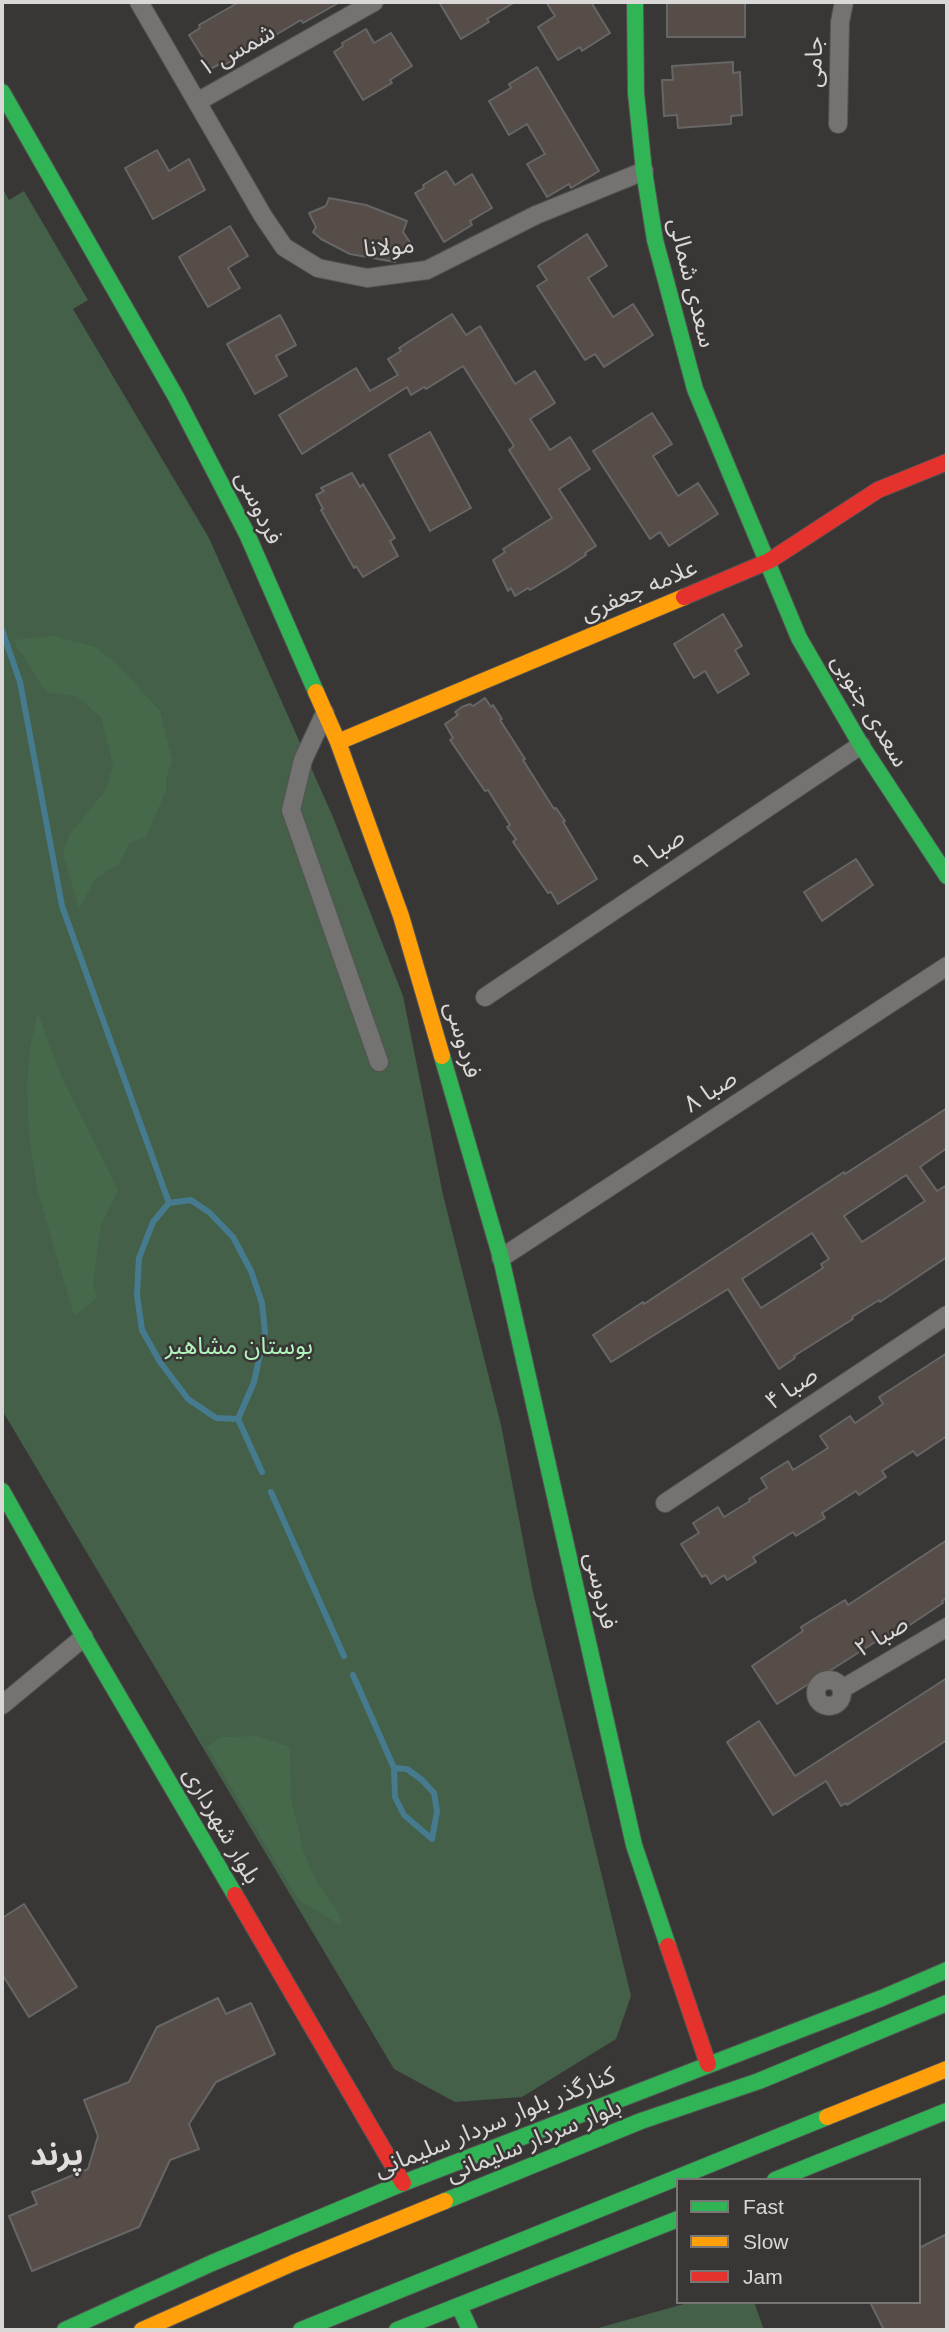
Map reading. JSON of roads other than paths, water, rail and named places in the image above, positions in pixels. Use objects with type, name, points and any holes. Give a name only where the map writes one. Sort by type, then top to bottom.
[{"type":"street","name":"مولانا","points":[[139,2],[263,216],[284,247],[318,268],[367,278],[427,270],[537,215],[644,172]]},
{"type":"street","name":"شمس ۱","points":[[197,102],[374,2]]},
{"type":"street","name":"سعدی شمالی","points":[[635,2],[636,93],[654,240],[695,389],[769,561]]},
{"type":"street","name":"جامی","points":[[838,124],[840,22],[844,2]]},
{"type":"street","name":"فردوسی","points":[[2,92],[183,409],[247,534],[338,742],[401,916],[501,1258],[634,1845],[708,2064]]},
{"type":"street","name":"علامه جعفری","points":[[338,742],[769,561],[878,491],[947,462]]},
{"type":"street","name":"سعدی جنوبی","points":[[769,561],[799,638],[861,745],[947,876]]},
{"type":"street","points":[[325,713],[303,760],[291,810],[379,1062]]},
{"type":"street","name":"صبا ۹","points":[[485,997],[861,745]]},
{"type":"street","name":"صبا ۸","points":[[501,1258],[947,967]]},
{"type":"street","name":"صبا ۴","points":[[665,1503],[947,1315]]},
{"type":"street","name":"بلوار شهرداری","points":[[2,1491],[402,2183]]},
{"type":"street","name":"صبا ۲","points":[[842,1689],[947,1627]]},
{"type":"street","points":[[2,1705],[84,1637]]},
{"type":"street","name":"کنارگذر بلوار سردار سلیمانی","points":[[65,2330],[212,2263],[402,2183],[882,1998],[947,1970]]},
{"type":"street","name":"بلوار سردار سلیمانی","points":[[142,2330],[293,2263],[641,2121],[759,2081],[947,2003]]},
{"type":"street","points":[[301,2330],[947,2069]]},
{"type":"street","points":[[780,2178],[947,2111]]},
{"type":"street","points":[[525,2169],[579,2113]]},
{"type":"street","points":[[397,2330],[676,2220]]},
{"type":"street","points":[[459,2306],[470,2330]]},
{"type":"waterway","points":[[2,630],[20,682],[62,906],[169,1203],[191,1200],[210,1213],[233,1237],[251,1271],[262,1303],[265,1332],[254,1382],[238,1419],[262,1472]]},
{"type":"waterway","points":[[169,1203],[153,1222],[139,1258],[137,1295],[142,1330],[160,1362],[188,1399],[216,1418],[238,1419]]},
{"type":"waterway","points":[[271,1492],[344,1656]]},
{"type":"waterway","points":[[353,1675],[394,1768],[395,1797],[404,1815],[432,1839]]},
{"type":"waterway","points":[[394,1768],[407,1769],[434,1793],[437,1811],[432,1839]]},
{"type":"district","name":"پرند","points":[[57,2156]]},
{"type":"park label","name":"بوستان مشاهیر","points":[[239,1347]]}]
